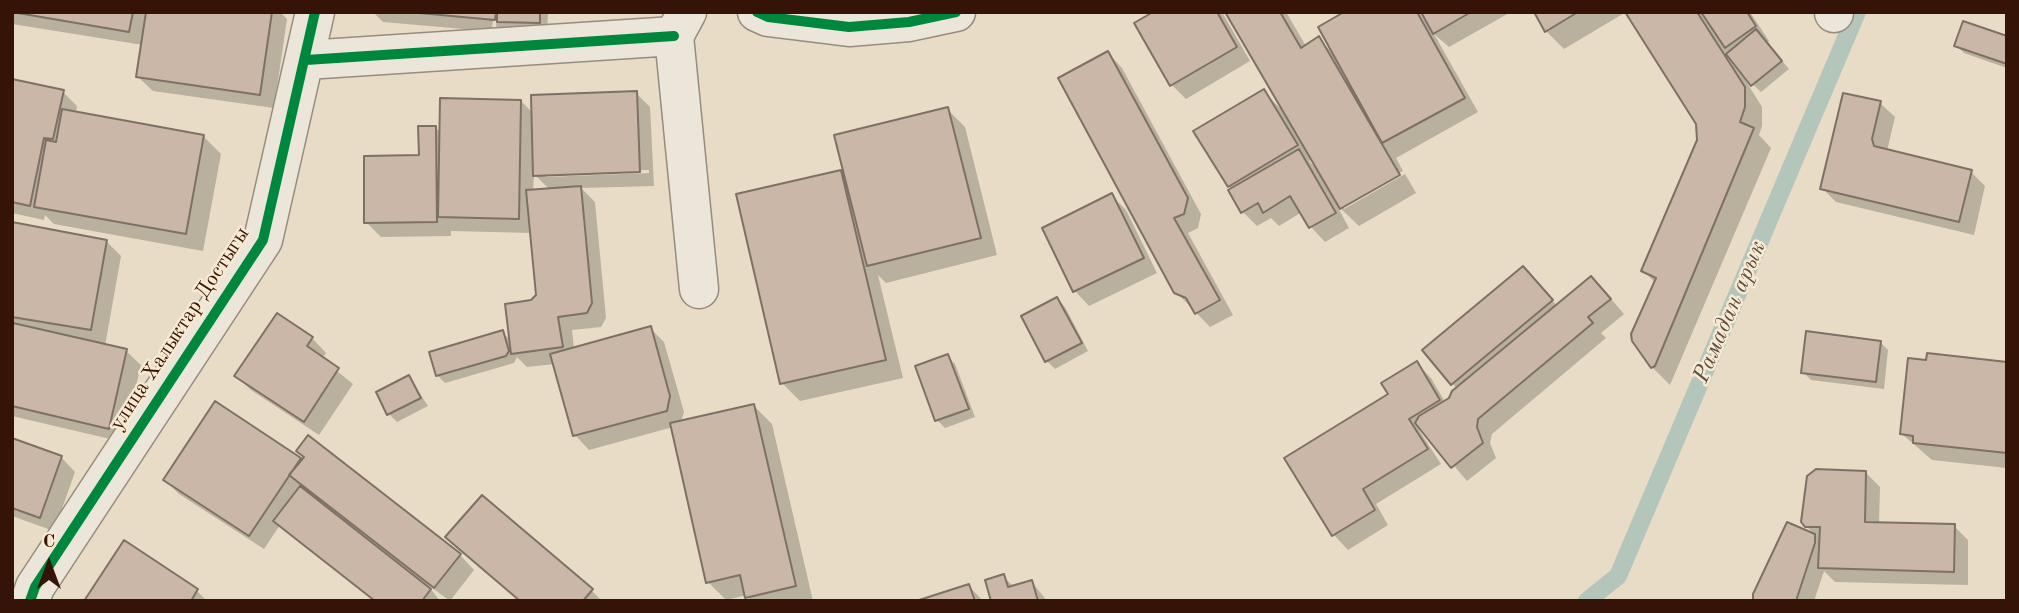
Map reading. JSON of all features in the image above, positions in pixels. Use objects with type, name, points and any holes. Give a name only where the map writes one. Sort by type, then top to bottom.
[{"type":"street","name":"улица Халыктар Достыгы","points":[[30,601],[35,587],[263,240],[315,12]]},
{"type":"street","points":[[757,12],[768,17],[849,27],[909,22],[956,12]]},
{"type":"street","points":[[306,60],[680,24],[699,289]]},
{"type":"building","points":[[12,12],[133,12],[129,32]]},
{"type":"building","points":[[146,12],[272,12],[260,95],[136,77]]},
{"type":"building","points":[[408,12],[496,12],[495,20]]},
{"type":"building","points":[[497,12],[540,12],[540,23],[497,22]]},
{"type":"building","points":[[1153,12],[1217,12],[1237,47],[1170,86],[1134,23]]},
{"type":"building","points":[[1225,12],[1280,12],[1301,48],[1319,36],[1400,175],[1340,209]]},
{"type":"building","points":[[1344,12],[1417,12],[1465,98],[1382,143],[1318,27]]},
{"type":"building","points":[[1421,12],[1471,12],[1433,34]]},
{"type":"building","points":[[1534,12],[1578,12],[1545,32]]},
{"type":"building","points":[[1625,12],[1697,12],[1745,87],[1745,107],[1740,122],[1754,128],[1655,366],[1651,368],[1632,341],[1631,334],[1656,278],[1641,271],[1697,140],[1696,124]]},
{"type":"building","points":[[1701,12],[1747,12],[1756,26],[1725,48]]},
{"type":"building","points":[[1963,21],[2007,36],[2007,64],[1954,46]]},
{"type":"building","points":[[1756,29],[1782,61],[1751,86],[1726,54]]},
{"type":"building","points":[[1108,51],[1188,198],[1184,214],[1174,218],[1220,300],[1195,314],[1186,298],[1174,293],[1058,78]]},
{"type":"building","points":[[12,79],[64,90],[53,139],[44,138],[30,206],[12,202]]},
{"type":"building","points":[[1264,89],[1298,145],[1228,187],[1193,131]]},
{"type":"building","points":[[637,91],[640,172],[533,176],[531,95]]},
{"type":"building","points":[[1843,93],[1881,101],[1872,139],[1874,146],[1972,170],[1959,222],[1820,189]]},
{"type":"building","points":[[440,98],[521,100],[519,219],[438,217]]},
{"type":"building","points":[[948,107],[981,238],[867,266],[834,135]]},
{"type":"building","points":[[62,109],[204,135],[186,234],[34,207],[46,140],[56,142]]},
{"type":"building","points":[[418,126],[436,126],[437,222],[364,223],[364,156],[419,155]]},
{"type":"building","points":[[1299,149],[1336,213],[1309,228],[1290,196],[1263,213],[1258,203],[1241,213],[1228,190]]},
{"type":"building","points":[[841,170],[886,360],[780,384],[736,194]]},
{"type":"building","points":[[581,186],[592,303],[587,313],[558,317],[563,347],[511,354],[505,304],[531,300],[536,295],[526,190]]},
{"type":"building","points":[[1112,193],[1144,258],[1073,292],[1042,228]]},
{"type":"building","points":[[12,222],[107,240],[91,330],[12,317]]},
{"type":"building","points":[[1523,266],[1553,300],[1451,385],[1422,350]]},
{"type":"building","points":[[1591,276],[1611,299],[1588,317],[1593,323],[1478,419],[1477,427],[1483,443],[1451,468],[1415,423],[1419,416],[1449,398],[1452,391]]},
{"type":"building","points":[[1057,297],[1082,343],[1045,362],[1021,316]]},
{"type":"building","points":[[277,313],[313,337],[307,346],[339,368],[304,422],[234,376]]},
{"type":"building","points":[[13,323],[127,349],[109,429],[12,406]]},
{"type":"building","points":[[651,326],[670,396],[667,411],[573,436],[550,354]]},
{"type":"building","points":[[503,330],[509,351],[506,356],[436,376],[429,352]]},
{"type":"building","points":[[1806,331],[1881,341],[1876,382],[1801,373]]},
{"type":"building","points":[[1927,353],[2007,362],[2007,453],[1913,443],[1913,436],[1900,434],[1908,358],[1926,360]]},
{"type":"building","points":[[948,354],[969,409],[935,421],[915,366]]},
{"type":"building","points":[[1417,361],[1440,400],[1409,419],[1428,449],[1363,489],[1375,510],[1332,536],[1284,458],[1388,394],[1381,383]]},
{"type":"building","points":[[409,375],[421,398],[387,415],[376,392]]},
{"type":"building","points":[[215,401],[301,458],[249,536],[163,480]]},
{"type":"building","points":[[754,404],[796,586],[745,598],[740,575],[706,583],[670,423]]},
{"type":"building","points":[[308,435],[461,554],[434,588],[289,475],[304,457],[296,451]]},
{"type":"building","points":[[12,438],[62,456],[40,518],[12,508]]},
{"type":"building","points":[[1816,469],[1866,471],[1865,522],[1955,524],[1954,572],[1818,568],[1820,527],[1805,527],[1801,522],[1807,476]]},
{"type":"building","points":[[300,486],[431,589],[422,601],[375,601],[273,521]]},
{"type":"building","points":[[482,495],[593,589],[583,601],[520,601],[445,537]]},
{"type":"building","points":[[1787,522],[1815,534],[1815,543],[1796,601],[1753,601],[1753,594]]},
{"type":"building","points":[[124,540],[198,589],[191,601],[84,601]]},
{"type":"building","points":[[1004,574],[1008,587],[1032,580],[1038,601],[991,601],[985,580]]},
{"type":"building","points":[[969,584],[975,601],[916,601]]},
{"type":"waterway","name":"Рамадан арык","points":[[1587,601],[1618,576],[1857,12]]},
{"type":"cycle path","points":[[30,601],[35,587],[263,240],[315,12]]},
{"type":"cycle path","points":[[757,12],[768,17],[849,27],[909,22],[956,12]]},
{"type":"cycle path","points":[[306,60],[674,36]]}]
